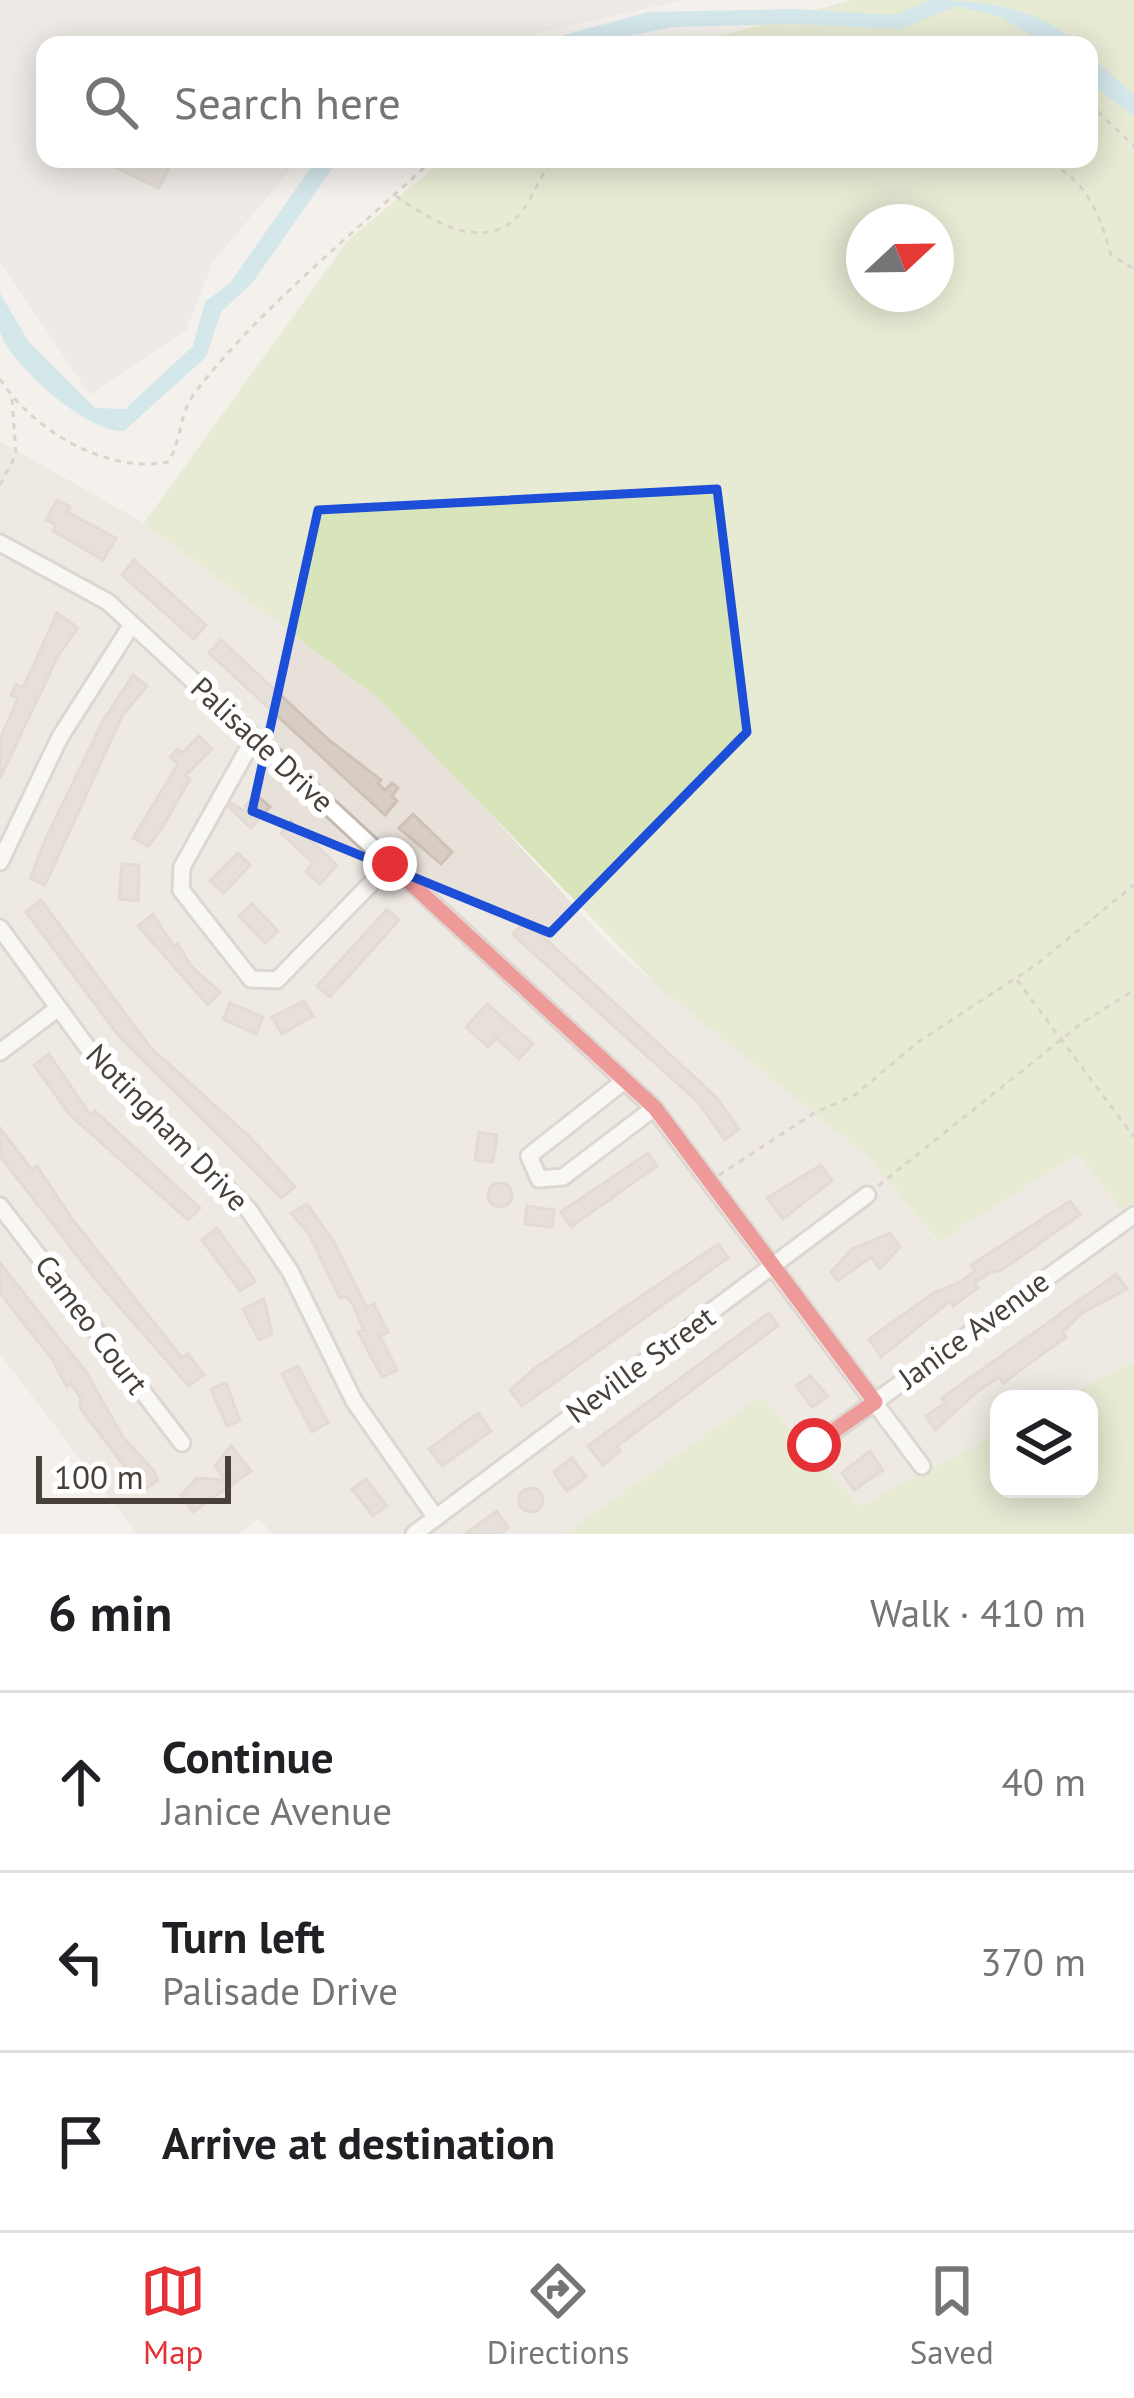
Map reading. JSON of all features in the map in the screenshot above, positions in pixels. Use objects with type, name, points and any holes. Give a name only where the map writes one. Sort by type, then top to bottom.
[{"type":"street","name":"Palisade Drive","points":[[0,543],[108,602],[655,1108],[777,1265],[922,1466]]},
{"type":"street","points":[[0,862],[60,737],[131,626]]},
{"type":"street","points":[[254,738],[182,867],[181,890],[251,979],[277,980],[390,864]]},
{"type":"street","name":"Notingham Drive","points":[[0,928],[104,1070],[248,1209],[290,1271],[354,1401],[436,1518]]},
{"type":"street","points":[[0,1052],[57,1010]]},
{"type":"street","points":[[624,1081],[529,1156],[539,1179],[563,1177],[655,1108]]},
{"type":"street","name":"Neville Street","points":[[413,1534],[867,1195]]},
{"type":"street","name":"Cameo Court","points":[[0,1206],[182,1443]]},
{"type":"street","name":"Janice Avenue","points":[[814,1445],[1134,1215]]},
{"type":"path","points":[[1098,112],[1134,146]]},
{"type":"path","points":[[0,379],[11,397],[79,452],[152,465],[168,461],[178,448],[176,431],[191,398],[244,339],[424,168]]},
{"type":"path","points":[[395,195],[456,230],[494,230],[518,216],[549,168]]},
{"type":"path","points":[[1062,168],[1082,184],[1099,214],[1111,255],[1134,269]]},
{"type":"path","points":[[0,485],[16,454],[11,397]]},
{"type":"path","points":[[710,1180],[814,1113],[855,1095],[918,1042],[1016,978],[1134,885]]},
{"type":"path","points":[[1016,978],[1134,1137]]},
{"type":"path","points":[[867,1195],[1061,1039],[1134,989]]},
{"type":"highlighted area","points":[[717,489],[747,732],[550,933],[252,811],[318,510]]},
{"type":"shaded area","points":[[0,0],[683,0],[525,36],[36,36],[36,168],[291,168],[213,262],[186,331],[90,395],[0,262]]},
{"type":"shaded area","points":[[0,441],[144,523],[334,656],[423,741],[615,950],[868,1157],[937,1242],[1078,1154],[1134,1227],[1134,1361],[1079,1390],[990,1390],[990,1437],[860,1506],[761,1396],[564,1534],[272,1534],[259,1518],[238,1534],[137,1534],[0,1354]]},
{"type":"green space","points":[[852,0],[1134,0],[1134,1227],[1078,1154],[938,1242],[868,1157],[659,987],[377,697],[144,523],[348,240],[434,168],[1098,168],[1098,36],[720,36]]},
{"type":"green space","points":[[1134,1361],[1134,1534],[564,1534],[761,1396],[860,1506],[990,1437],[990,1498],[1098,1498],[1098,1390],[1079,1390]]},
{"type":"water","points":[[930,0],[970,2],[1028,14],[1068,36],[1032,36],[1001,17],[957,6],[900,29],[795,24],[561,36],[648,12],[795,9],[895,15]]},
{"type":"water","points":[[1098,62],[1134,95],[1134,117],[1098,89]]},
{"type":"water","points":[[311,168],[333,168],[253,282],[221,312],[206,357],[124,431],[91,422],[53,395],[19,362],[0,332],[0,293],[28,341],[95,408],[125,409],[193,346],[205,302],[230,283]]},
{"type":"building","points":[[116,168],[169,168],[159,188]]},
{"type":"building","points":[[57,500],[70,507],[67,512],[116,538],[103,560],[53,531],[56,525],[46,520]]},
{"type":"building","points":[[134,560],[206,625],[194,639],[122,575]]},
{"type":"building","points":[[57,613],[78,628],[58,656],[0,778],[0,739],[18,698],[11,695],[16,684],[23,688]]},
{"type":"building","points":[[221,640],[329,740],[381,780],[378,784],[385,790],[392,783],[398,788],[392,796],[397,801],[385,815],[209,653]]},
{"type":"building","points":[[133,675],[147,686],[122,716],[45,885],[30,878],[45,840],[103,721]]},
{"type":"building","points":[[199,736],[212,749],[185,776],[190,779],[162,828],[148,846],[133,838],[178,764],[170,757],[178,749],[182,753]]},
{"type":"building","points":[[256,795],[270,807],[251,828],[229,807],[231,803],[256,818],[245,806]]},
{"type":"building","points":[[413,814],[452,852],[441,864],[399,828]]},
{"type":"building","points":[[291,822],[337,865],[320,884],[306,872],[313,863],[281,833]]},
{"type":"building","points":[[238,853],[250,865],[224,893],[210,881]]},
{"type":"building","points":[[122,864],[139,865],[138,901],[119,899]]},
{"type":"building","points":[[41,900],[150,1047],[250,1137],[295,1187],[281,1198],[118,1035],[26,912]]},
{"type":"building","points":[[252,904],[278,931],[265,943],[239,916]]},
{"type":"building","points":[[387,909],[399,920],[330,997],[317,986]]},
{"type":"building","points":[[153,914],[174,947],[178,944],[191,966],[220,992],[208,1005],[138,926]]},
{"type":"building","points":[[526,921],[716,1097],[739,1129],[725,1140],[699,1103],[521,942],[513,934]]},
{"type":"building","points":[[304,1001],[313,1016],[282,1034],[272,1017]]},
{"type":"building","points":[[230,1003],[263,1017],[256,1034],[223,1019]]},
{"type":"building","points":[[487,1004],[533,1044],[519,1059],[496,1038],[488,1047],[466,1027]]},
{"type":"building","points":[[49,1054],[91,1116],[95,1111],[200,1208],[188,1220],[69,1114],[34,1065]]},
{"type":"building","points":[[0,1128],[32,1170],[37,1166],[73,1220],[182,1358],[188,1354],[204,1375],[189,1386],[96,1280],[0,1156]]},
{"type":"building","points":[[479,1132],[497,1135],[493,1162],[475,1160]]},
{"type":"building","points":[[648,1153],[657,1166],[571,1227],[561,1212]]},
{"type":"building","points":[[821,1165],[832,1181],[783,1219],[767,1198]]},
{"type":"building","points":[[500,1183],[509,1186],[509,1204],[500,1207],[491,1204],[488,1195],[491,1186]]},
{"type":"building","points":[[1070,1201],[1080,1214],[1074,1219],[1002,1270],[990,1272],[975,1283],[978,1288],[953,1306],[950,1301],[881,1357],[869,1339],[935,1292],[958,1283],[975,1271],[971,1265]]},
{"type":"building","points":[[307,1204],[332,1239],[367,1308],[374,1304],[388,1332],[380,1336],[397,1370],[382,1377],[358,1332],[364,1330],[352,1303],[345,1296],[340,1298],[309,1234],[291,1213]]},
{"type":"building","points":[[527,1206],[554,1210],[552,1227],[525,1224]]},
{"type":"building","points":[[217,1228],[255,1281],[240,1291],[202,1240]]},
{"type":"building","points":[[890,1233],[900,1247],[880,1269],[871,1257],[838,1281],[831,1272],[852,1249]]},
{"type":"building","points":[[718,1244],[728,1258],[522,1406],[510,1390],[534,1369]]},
{"type":"building","points":[[0,1263],[86,1372],[123,1437],[154,1471],[158,1480],[143,1491],[80,1408],[81,1399],[71,1384],[67,1387],[52,1359],[0,1293]]},
{"type":"building","points":[[1116,1274],[1127,1289],[1082,1313],[1063,1332],[1066,1337],[1003,1383],[999,1377],[978,1391],[935,1430],[926,1416],[945,1403],[942,1398]]},
{"type":"building","points":[[264,1299],[272,1334],[259,1340],[243,1309]]},
{"type":"building","points":[[769,1313],[778,1326],[617,1446],[620,1451],[603,1465],[588,1446]]},
{"type":"building","points":[[298,1366],[328,1423],[312,1432],[282,1374]]},
{"type":"building","points":[[810,1376],[828,1396],[812,1407],[796,1386]]},
{"type":"building","points":[[226,1383],[240,1421],[227,1426],[211,1389]]},
{"type":"building","points":[[478,1413],[491,1431],[442,1466],[429,1449]]},
{"type":"building","points":[[231,1446],[251,1471],[193,1512],[181,1495],[197,1478],[225,1480],[215,1466]]},
{"type":"building","points":[[870,1451],[883,1470],[854,1490],[842,1473]]},
{"type":"building","points":[[572,1458],[586,1477],[567,1491],[554,1472]]},
{"type":"building","points":[[366,1479],[387,1506],[373,1516],[352,1489]]},
{"type":"building","points":[[531,1488],[540,1491],[540,1509],[531,1512],[522,1509],[519,1500],[522,1491]]},
{"type":"building","points":[[497,1511],[508,1528],[500,1534],[465,1534]]},
{"type":"route","points":[[390,864],[655,1108],[777,1265],[875,1402],[814,1445]]}]
